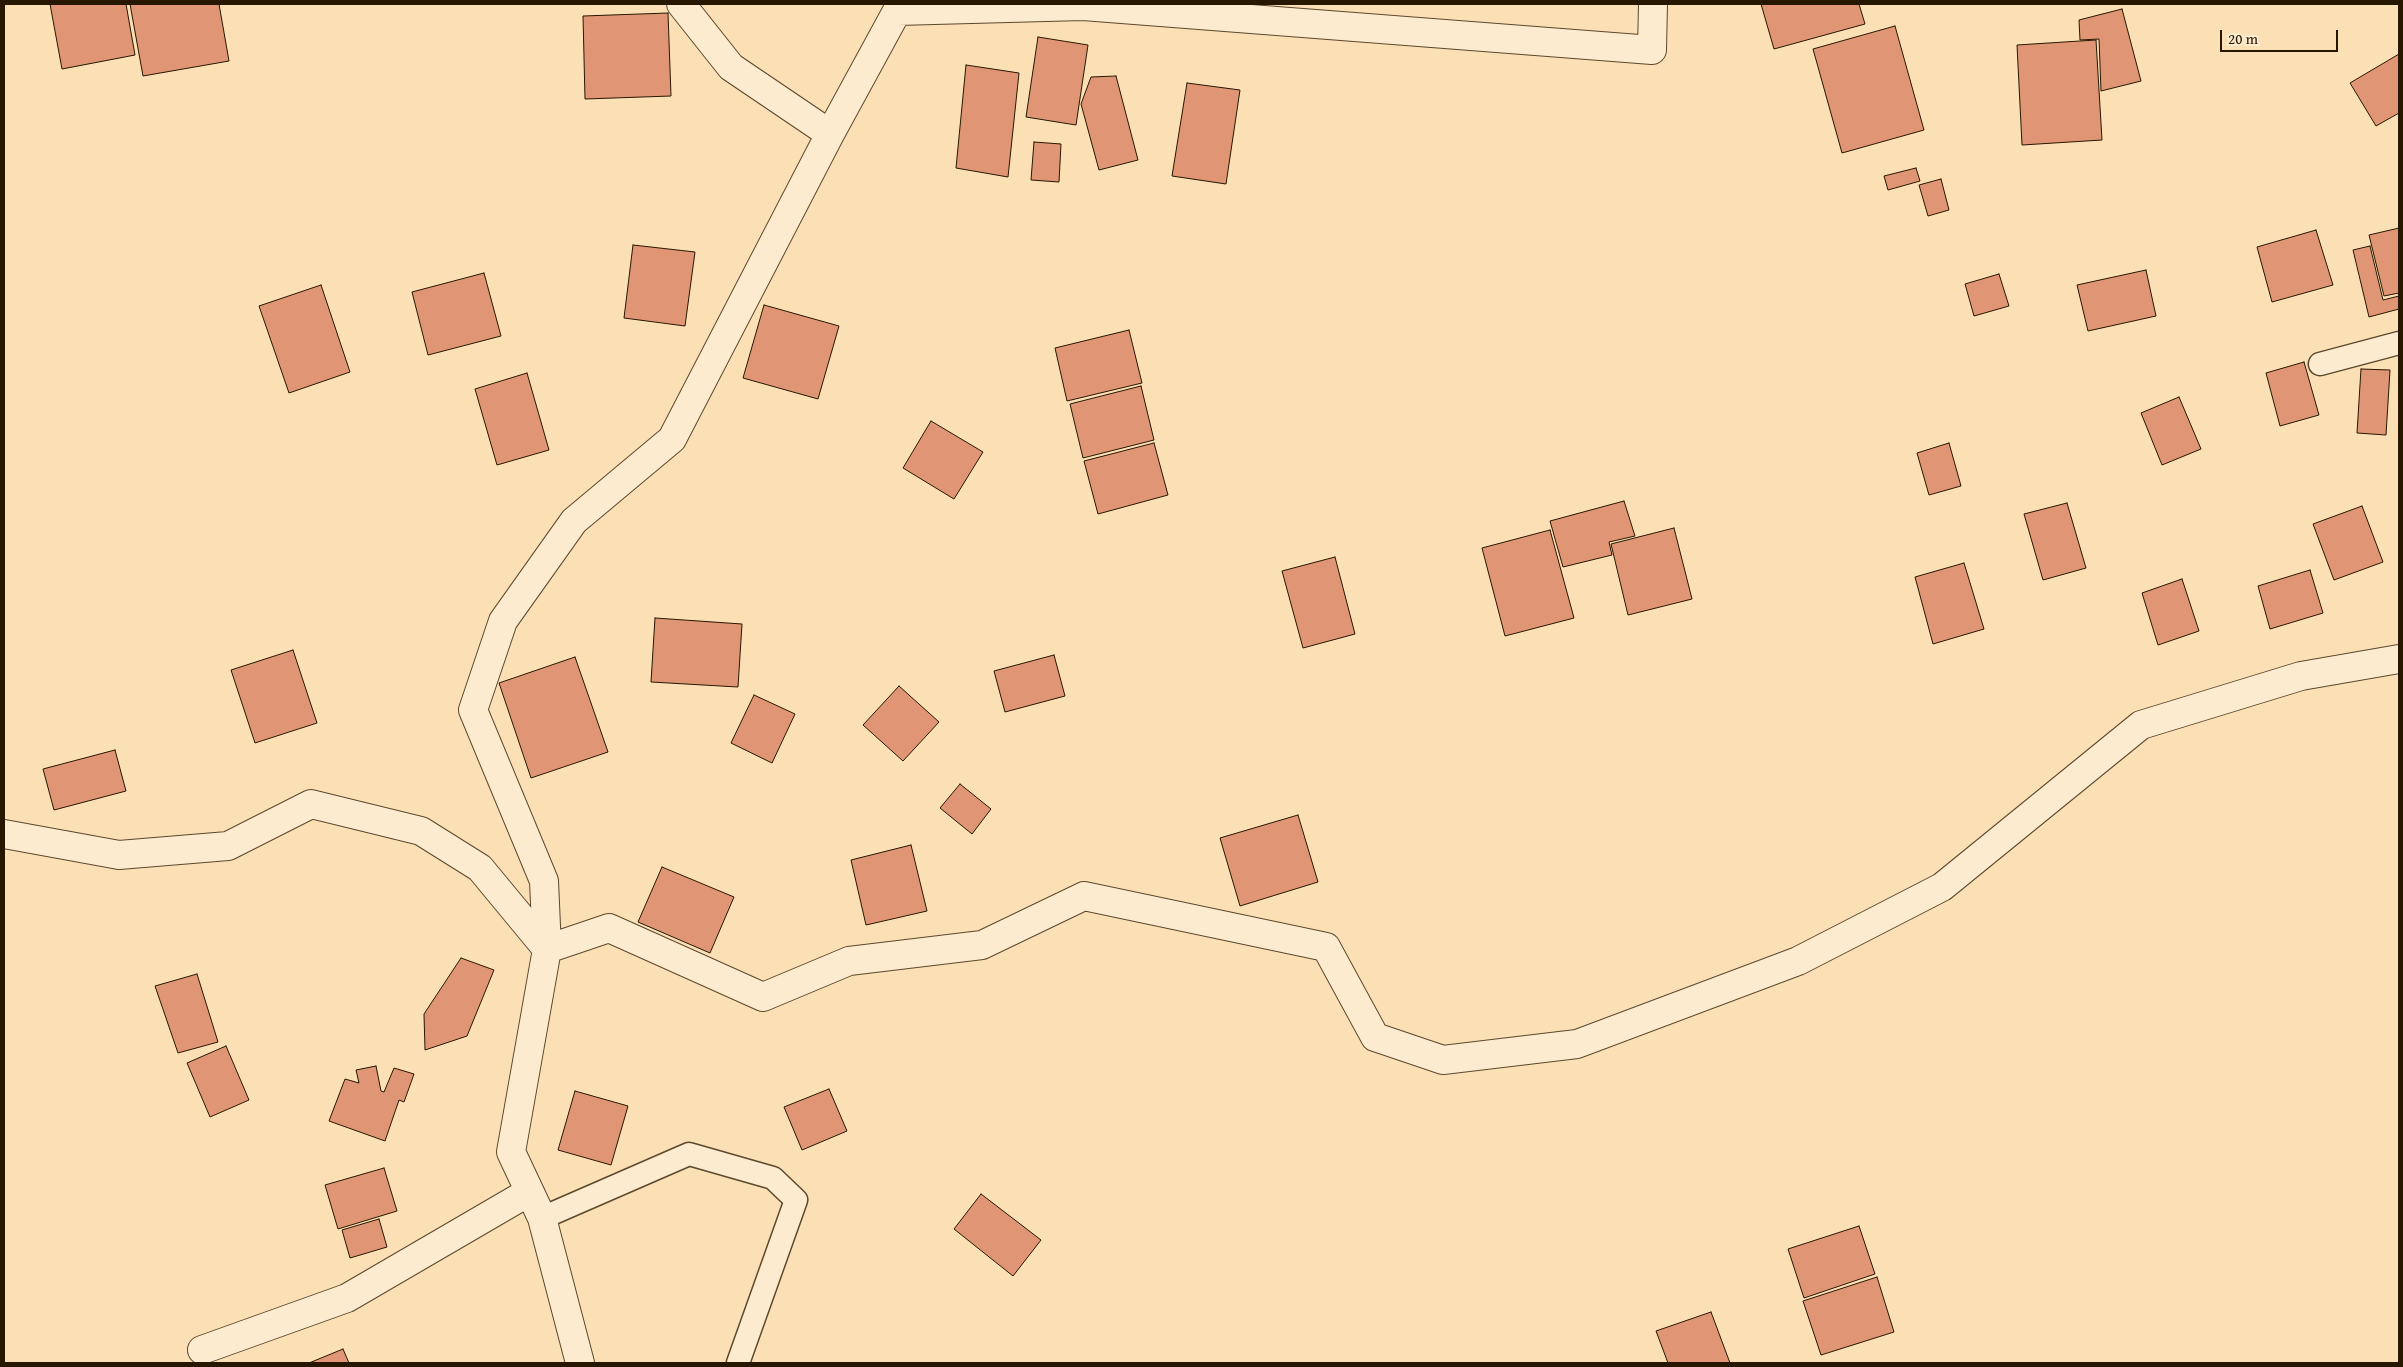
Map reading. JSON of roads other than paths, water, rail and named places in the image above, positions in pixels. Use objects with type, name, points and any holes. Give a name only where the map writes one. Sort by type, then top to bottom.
[{"type":"street","points":[[681,4],[731,67],[830,134]]},
{"type":"street","points":[[580,1363],[542,1218],[511,1152],[547,949],[544,881],[473,710],[503,621],[574,521],[672,439],[830,134],[897,11],[1084,5],[1652,50],[1653,4]]},
{"type":"street","points":[[547,949],[609,928],[764,997],[849,961],[982,945],[1084,896],[1326,947],[1375,1036],[1443,1060],[1577,1044],[1798,961],[1942,887],[2140,725],[2301,676],[2399,659]]},
{"type":"street","points":[[4,834],[119,855],[228,846],[311,804],[421,831],[480,868],[547,949]]},
{"type":"street","points":[[202,1350],[347,1298],[529,1192]]},
{"type":"lane","points":[[2320,364],[2399,343]]},
{"type":"lane","points":[[542,1218],[689,1154],[773,1178],[796,1200],[738,1363]]}]
